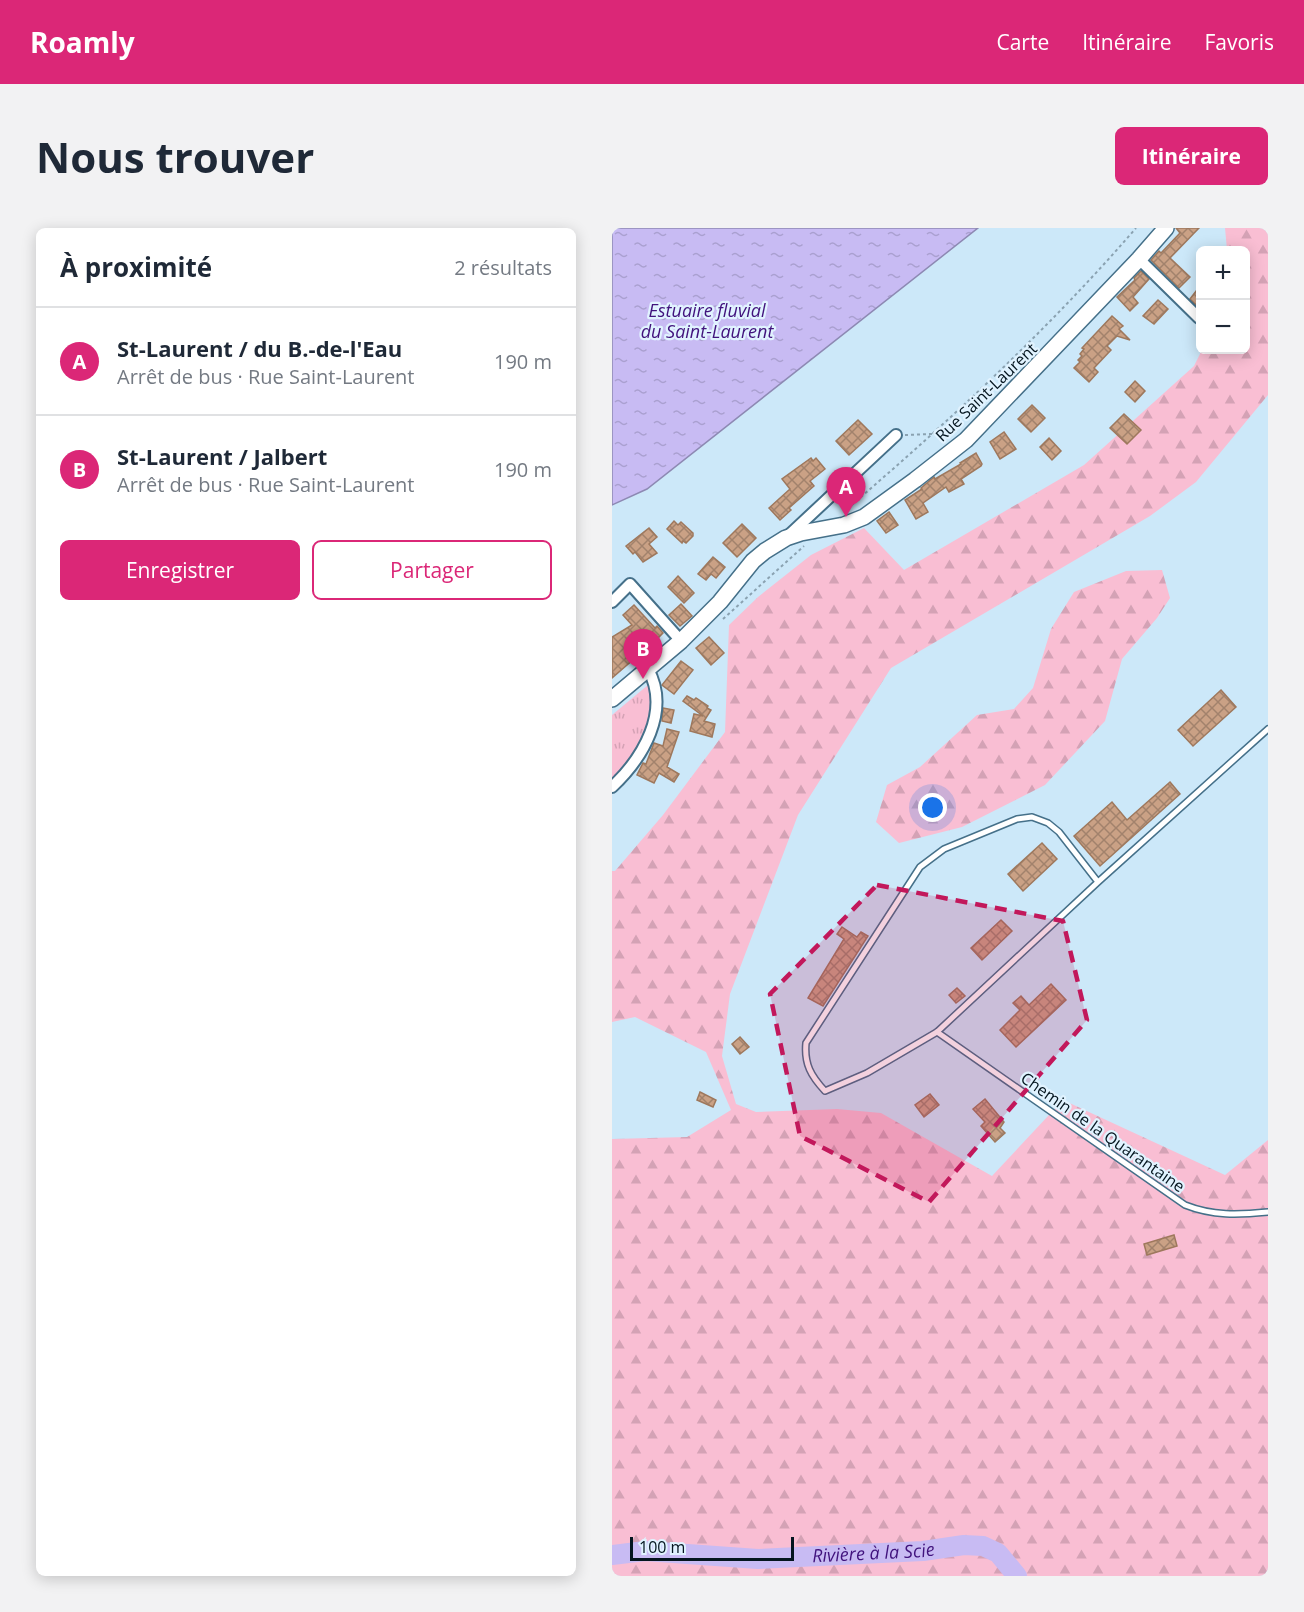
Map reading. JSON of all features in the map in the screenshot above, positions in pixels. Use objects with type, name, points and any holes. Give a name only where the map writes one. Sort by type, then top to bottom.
[{"type":"street","name":"Rue Saint-Laurent","points":[[612,699],[681,641],[720,602],[753,561],[786,538],[814,529],[855,522],[882,505],[966,440],[1166,228]]},
{"type":"street","points":[[1139,259],[1196,315]]},
{"type":"street","points":[[786,538],[896,435]]},
{"type":"street","points":[[612,602],[630,584],[681,641]]},
{"type":"street","points":[[612,788],[633,765],[654,726],[657,689],[648,669]]},
{"type":"lane","points":[[1098,882],[1059,832],[1048,823],[1032,818],[1017,819],[937,853],[920,867],[817,1025],[807,1043],[807,1063],[811,1075],[825,1091],[867,1073],[937,1032],[1098,882],[1268,729]]},
{"type":"lane","name":"Chemin de la Quarantaine","points":[[937,1032],[1185,1205],[1211,1214],[1268,1212]]},
{"type":"path","points":[[841,514],[932,434],[1020,350],[1136,228]]},
{"type":"path","points":[[896,435],[932,434]]},
{"type":"path","points":[[722,619],[808,542]]},
{"type":"highlighted area","points":[[877,885],[1063,921],[1087,1020],[929,1202],[800,1136],[770,994]]},
{"type":"green space","points":[[1225,228],[1268,228],[1268,395],[1196,482],[1150,516],[891,668],[798,815],[730,994],[722,1056],[736,1104],[756,1112],[837,1109],[881,1113],[992,1176],[1063,1100],[1225,1175],[1268,1140],[1268,1576],[612,1576],[612,1139],[687,1137],[731,1110],[706,1052],[635,1017],[612,1022],[612,871],[615,871],[663,815],[725,732],[729,625],[758,597],[811,555],[864,528],[904,570],[1084,465],[1194,366],[1200,354],[1250,354],[1250,246],[1227,246]]},
{"type":"green space","points":[[1162,570],[1170,598],[1157,618],[1122,659],[1105,721],[1045,785],[962,827],[899,843],[876,822],[887,785],[920,767],[977,715],[1014,709],[1033,688],[1051,629],[1074,592],[1126,571]]},
{"type":"green space","points":[[654,680],[653,726],[612,787],[612,715]]},
{"type":"water","name":"Estuaire fluvial du Saint-Laurent","points":[[612,228],[978,228],[647,489],[612,505]]},
{"type":"building","points":[[1176,228],[1199,228],[1170,258],[1190,277],[1179,288],[1151,260],[1180,233]]},
{"type":"building","points":[[1141,271],[1149,279],[1133,297],[1138,303],[1130,311],[1117,297]]},
{"type":"building","points":[[1196,291],[1196,305],[1190,299]]},
{"type":"building","points":[[1158,300],[1168,309],[1154,324],[1143,316]]},
{"type":"building","points":[[1112,316],[1123,326],[1119,329],[1130,340],[1117,336],[1107,346],[1111,350],[1094,368],[1098,372],[1089,382],[1074,368],[1080,362],[1078,360],[1082,356],[1080,354],[1084,349],[1082,348]]},
{"type":"building","points":[[1135,381],[1145,391],[1135,402],[1125,392]]},
{"type":"building","points":[[1032,405],[1045,418],[1031,432],[1018,419]]},
{"type":"building","points":[[1124,414],[1141,430],[1127,444],[1110,428]]},
{"type":"building","points":[[858,420],[872,434],[849,455],[836,441]]},
{"type":"building","points":[[1004,432],[1016,449],[1000,459],[990,442]]},
{"type":"building","points":[[1049,438],[1061,451],[1052,460],[1040,447]]},
{"type":"building","points":[[976,453],[981,466],[961,479],[964,484],[949,492],[946,487],[923,503],[928,512],[916,519],[905,500],[922,489],[934,477],[935,479]]},
{"type":"building","points":[[811,458],[813,461],[816,458],[825,469],[810,481],[814,486],[789,508],[791,510],[780,520],[769,508],[790,489],[782,479]]},
{"type":"building","points":[[889,512],[898,525],[886,533],[877,521]]},
{"type":"building","points":[[674,521],[678,525],[681,522],[693,533],[686,543],[683,541],[682,543],[667,529]]},
{"type":"building","points":[[742,524],[756,538],[737,557],[723,543]]},
{"type":"building","points":[[649,528],[657,537],[649,544],[657,553],[643,562],[626,546]]},
{"type":"building","points":[[713,557],[725,567],[716,578],[711,574],[706,580],[698,574]]},
{"type":"building","points":[[678,576],[694,593],[684,603],[668,587]]},
{"type":"building","points":[[681,604],[692,616],[680,626],[669,615]]},
{"type":"building","points":[[634,605],[655,628],[657,626],[663,633],[636,661],[634,659],[612,678],[612,637],[632,625],[623,615]]},
{"type":"building","points":[[709,637],[724,653],[711,665],[696,648]]},
{"type":"building","points":[[681,661],[693,670],[674,694],[662,685]]},
{"type":"building","points":[[1221,690],[1236,707],[1193,746],[1178,730]]},
{"type":"building","points":[[687,696],[694,700],[696,698],[711,710],[704,721],[715,724],[712,737],[690,731],[694,714],[703,716],[683,701]]},
{"type":"building","points":[[663,708],[674,710],[671,723],[662,721]]},
{"type":"building","points":[[667,729],[679,732],[667,767],[679,774],[674,782],[659,773],[654,783],[637,775],[643,763],[646,764],[654,743],[663,746]]},
{"type":"building","points":[[1170,782],[1180,794],[1100,866],[1074,836],[1112,802],[1127,820]]},
{"type":"building","points":[[1042,843],[1057,859],[1023,891],[1008,874]]},
{"type":"building","points":[[1001,920],[1012,931],[982,960],[971,948]]},
{"type":"building","points":[[842,927],[857,937],[861,932],[868,936],[823,1006],[808,998],[844,939],[837,934]]},
{"type":"building","points":[[1051,984],[1066,1000],[1016,1047],[1000,1030],[1020,1010],[1013,1003],[1021,996],[1029,1005]]},
{"type":"building","points":[[957,988],[965,996],[956,1003],[949,995]]},
{"type":"building","points":[[740,1037],[749,1047],[740,1054],[732,1044]]},
{"type":"building","points":[[700,1092],[716,1100],[713,1107],[697,1100]]},
{"type":"building","points":[[930,1094],[939,1105],[924,1117],[915,1105]]},
{"type":"building","points":[[985,1099],[1004,1122],[1000,1128],[1005,1133],[995,1142],[981,1126],[985,1122],[973,1109]]},
{"type":"building","points":[[1174,1235],[1177,1246],[1147,1255],[1144,1244]]},
{"type":"waterway","name":"Rivière à la Scie","points":[[612,1555],[645,1551],[758,1559],[923,1551],[964,1545],[983,1546],[998,1553],[1017,1576]]},
{"type":"place","name":"St-Laurent / du B.-de-l'Eau","points":[[846,517]]},
{"type":"place","name":"St-Laurent / Jalbert","points":[[643,679]]}]
